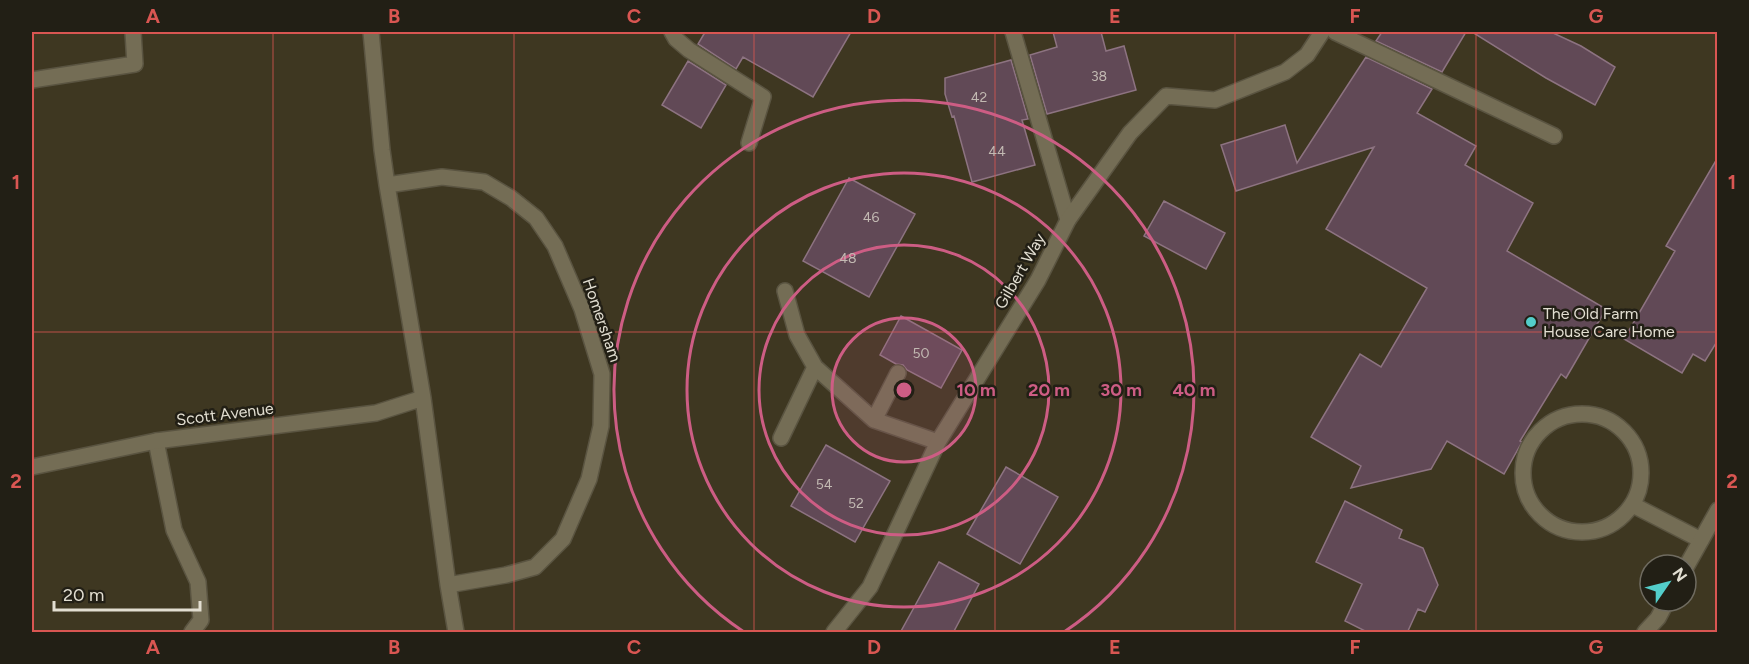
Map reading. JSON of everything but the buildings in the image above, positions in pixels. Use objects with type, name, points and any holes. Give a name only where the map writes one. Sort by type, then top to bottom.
[{"type":"street","points":[[32,80],[135,64],[133,32]]},
{"type":"street","points":[[371,32],[382,150],[423,398],[456,633]]},
{"type":"street","points":[[672,32],[676,39],[689,50],[763,96],[749,143]]},
{"type":"street","points":[[1013,32],[1068,220]]},
{"type":"street","name":"Gilbert Way","points":[[834,633],[870,587],[938,442],[1038,279],[1068,220],[1130,133],[1166,96],[1215,100],[1285,72],[1307,55],[1322,32]]},
{"type":"street","points":[[1335,32],[1554,136]]},
{"type":"street","name":"Homersham","points":[[387,185],[442,177],[484,182],[511,198],[536,218],[555,246],[582,309],[602,374],[601,426],[589,479],[563,540],[535,567],[506,575],[448,585]]},
{"type":"street","points":[[785,291],[798,335],[815,367],[874,420],[938,442]]},
{"type":"street","points":[[781,438],[815,367]]},
{"type":"street","points":[[874,420],[898,373]]},
{"type":"street","name":"Scott Avenue","points":[[32,467],[156,441],[376,413],[423,398]]},
{"type":"street","points":[[1588,414],[1607,419],[1624,430],[1635,447],[1641,466],[1640,486],[1632,505],[1621,519],[1604,528],[1585,532],[1567,530],[1549,522],[1535,509],[1527,492],[1523,474],[1526,455],[1535,437],[1550,423],[1568,416],[1588,414]]},
{"type":"street","points":[[156,441],[174,530],[198,582],[201,620],[192,633]]},
{"type":"street","points":[[1632,505],[1701,540]]},
{"type":"street","points":[[1694,553],[1718,510]]},
{"type":"street","points":[[1646,633],[1661,613]]},
{"type":"place","name":"The Old Farm House Care Home","points":[[1531,322]]}]
